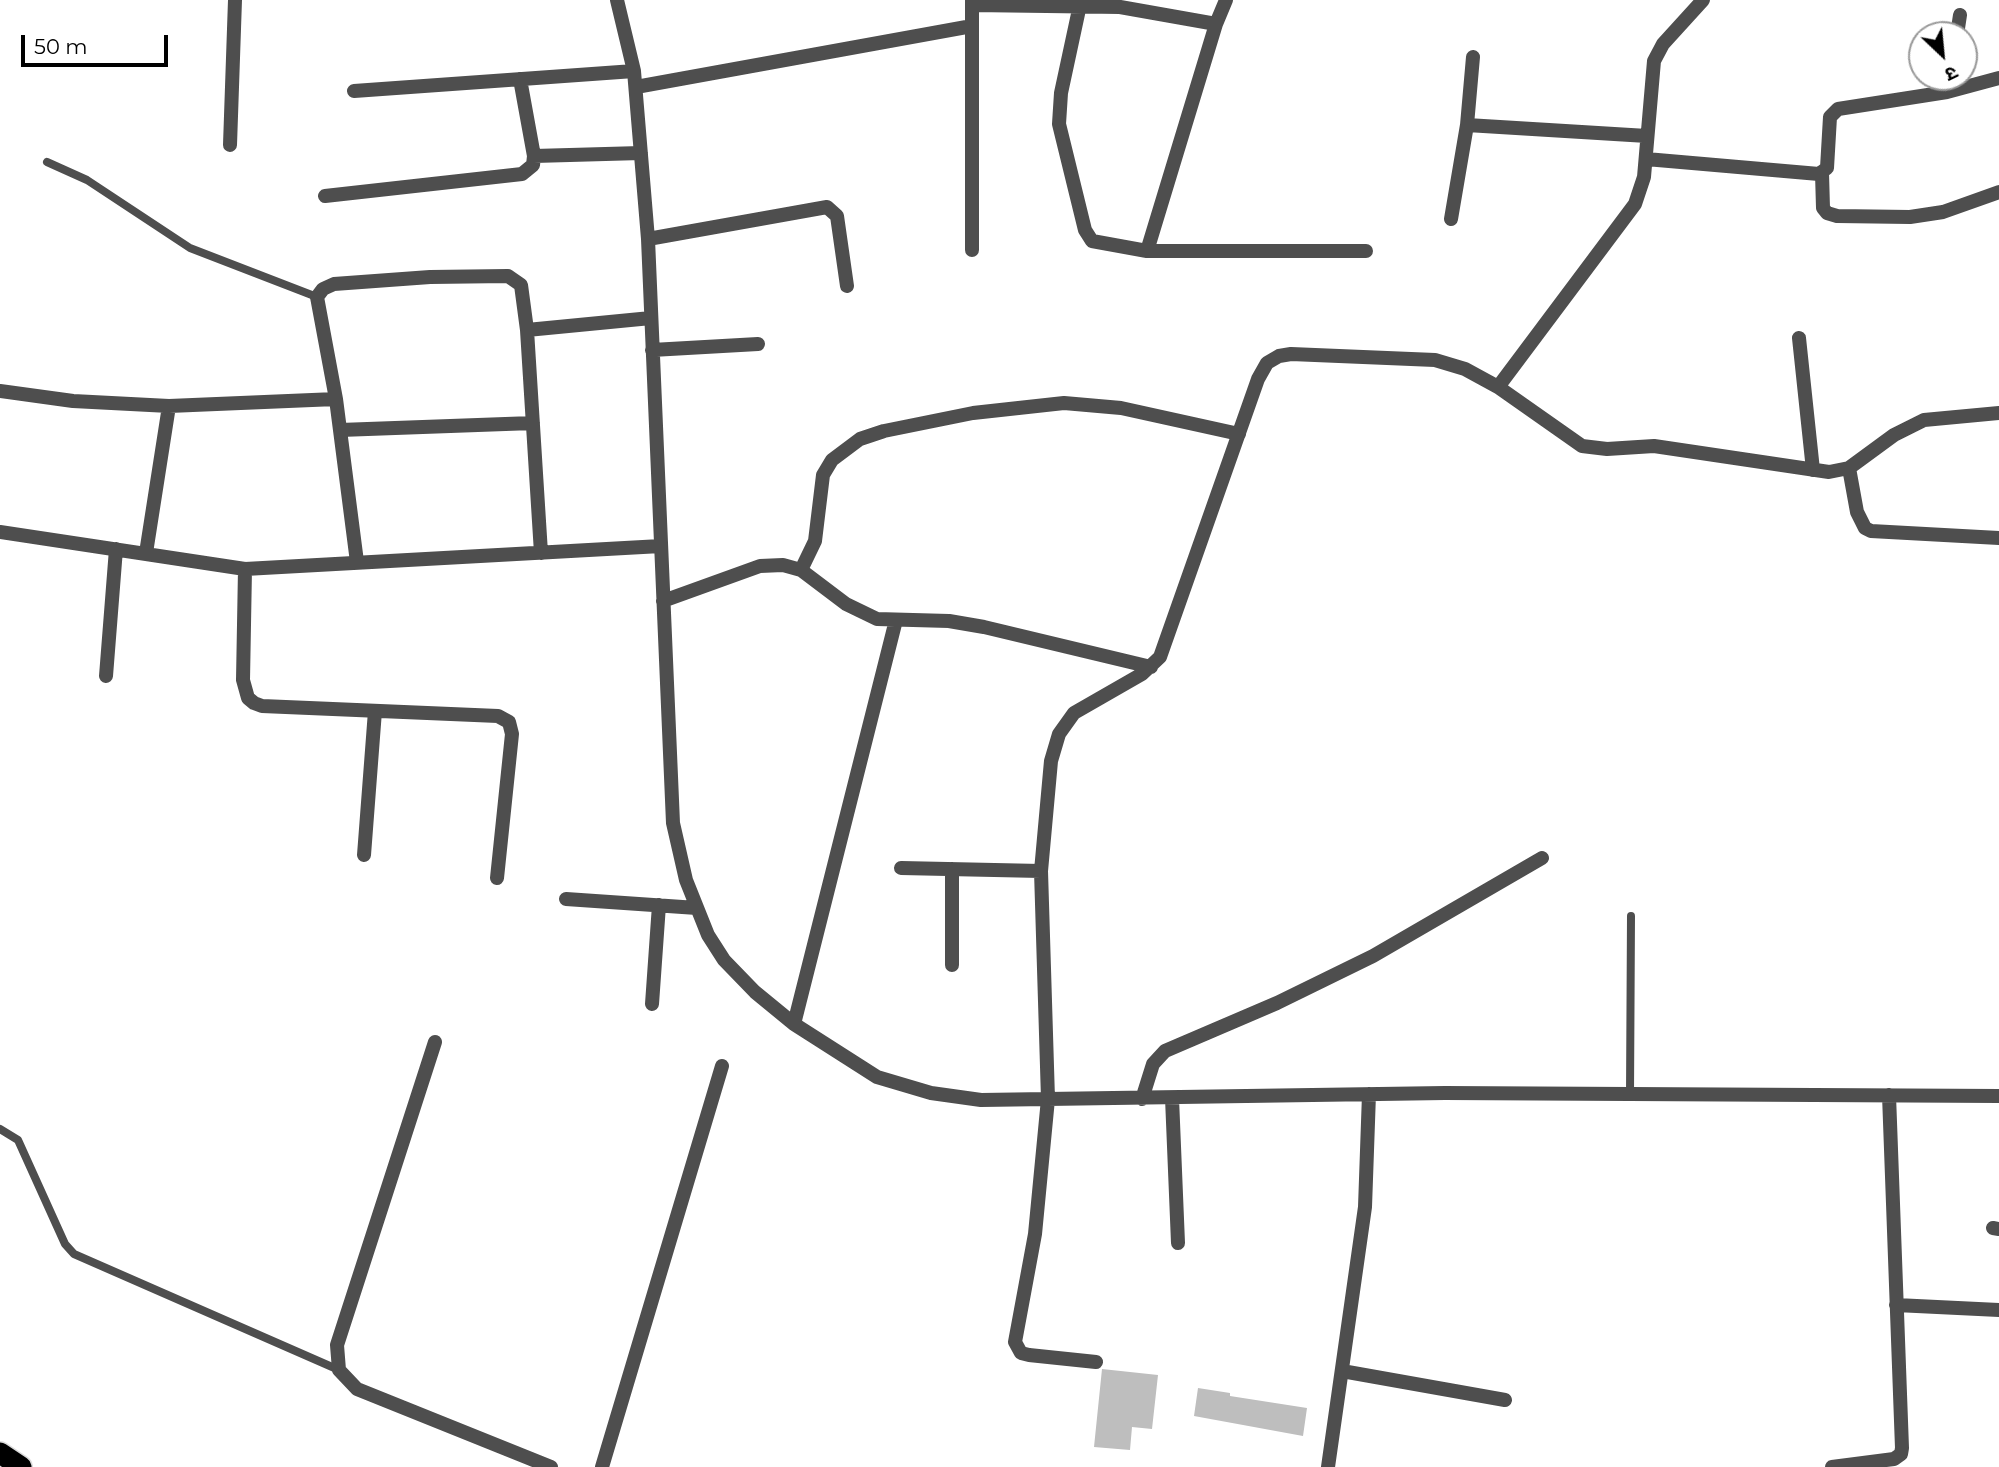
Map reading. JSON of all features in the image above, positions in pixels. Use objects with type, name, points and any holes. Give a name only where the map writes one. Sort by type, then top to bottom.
[{"type":"highway","points":[[0,1453],[21,1467]]},
{"type":"street","points":[[230,145],[235,0]]},
{"type":"street","points":[[617,0],[634,71],[648,239],[673,823],[686,880],[708,936],[724,960],[755,992],[794,1024],[877,1077],[931,1093],[981,1100],[1369,1094],[1999,1096]]},
{"type":"street","points":[[1147,251],[1216,24],[1226,0]]},
{"type":"street","points":[[1498,387],[1635,204],[1641,191],[1646,159],[1654,61],[1663,44],[1703,0]]},
{"type":"street","points":[[972,250],[972,2],[1080,3],[1156,11],[1216,24]]},
{"type":"street","points":[[1080,3],[1061,93],[1059,124],[1085,230],[1092,241],[1147,251],[1366,251]]},
{"type":"street","points":[[1959,21],[1960,15]]},
{"type":"street","points":[[636,88],[972,26]]},
{"type":"street","points":[[1451,219],[1466,125],[1473,57]]},
{"type":"street","points":[[354,91],[634,71]]},
{"type":"street","points":[[1999,78],[1947,92],[1838,108],[1830,117],[1828,163],[1822,173],[1824,208],[1827,213],[1837,216],[1910,217],[1942,212],[1999,192]]},
{"type":"street","points":[[325,196],[522,174],[533,165],[534,156],[520,79]]},
{"type":"street","points":[[1466,125],[1647,136]]},
{"type":"street","points":[[534,156],[641,153]]},
{"type":"street","points":[[1646,159],[1822,173]]},
{"type":"street","points":[[648,239],[827,207],[837,216],[847,286]]},
{"type":"street","points":[[357,562],[336,399],[317,297],[323,289],[334,284],[430,277],[509,276],[521,285],[527,330],[541,553]]},
{"type":"street","points":[[527,330],[651,318]]},
{"type":"street","points":[[1799,338],[1814,470]]},
{"type":"street","points":[[652,350],[758,344]]},
{"type":"street","points":[[1096,1362],[1029,1355],[1021,1353],[1015,1342],[1035,1234],[1048,1099],[1041,871],[1051,761],[1059,734],[1074,713],[1152,667],[1168,639],[1263,369],[1279,356],[1435,360],[1465,369],[1498,387],[1582,446],[1607,449],[1654,446],[1829,472],[1849,468],[1894,435],[1924,420],[1999,413]]},
{"type":"street","points":[[0,391],[73,401],[169,406],[336,399]]},
{"type":"street","points":[[801,570],[815,541],[823,475],[832,460],[852,443],[884,431],[973,413],[1064,403],[1121,408],[1239,434]]},
{"type":"street","points":[[146,553],[169,406]]},
{"type":"street","points":[[340,430],[533,423]]},
{"type":"street","points":[[1849,468],[1857,512],[1865,528],[1871,531],[1999,538]]},
{"type":"street","points":[[0,532],[245,569],[661,546]]},
{"type":"street","points":[[106,676],[116,549]]},
{"type":"street","points":[[663,601],[760,566],[783,565],[801,570],[863,614],[897,620],[949,621],[984,627],[1152,667]]},
{"type":"street","points":[[245,569],[243,680],[248,698],[262,706],[498,716],[509,722],[512,734],[497,878]]},
{"type":"street","points":[[794,1024],[897,620]]},
{"type":"street","points":[[364,855],[375,711]]},
{"type":"street","points":[[1142,1099],[1153,1064],[1165,1051],[1277,1003],[1373,956],[1542,858]]},
{"type":"street","points":[[901,867],[1041,871]]},
{"type":"street","points":[[952,869],[952,965]]},
{"type":"street","points":[[566,899],[697,908]]},
{"type":"street","points":[[652,1004],[659,905]]},
{"type":"street","points":[[435,1042],[337,1345],[339,1370],[357,1389],[551,1467]]},
{"type":"street","points":[[601,1467],[722,1066]]},
{"type":"street","points":[[1328,1467],[1365,1207],[1369,1094]]},
{"type":"street","points":[[1832,1467],[1839,1464],[1888,1461],[1901,1454],[1889,1095]]},
{"type":"street","points":[[1172,1098],[1178,1243]]},
{"type":"street","points":[[1896,1305],[1999,1310]]},
{"type":"street","points":[[1342,1371],[1505,1400]]},
{"type":"lane","points":[[47,162],[87,180],[190,248],[317,297]]},
{"type":"lane","points":[[1630,1094],[1631,916]]},
{"type":"lane","points":[[0,1129],[18,1140],[65,1244],[74,1254],[339,1370]]},
{"type":"building","points":[[1102,1369],[1158,1375],[1152,1429],[1132,1427],[1130,1450],[1094,1447]]},
{"type":"building","points":[[1198,1388],[1307,1408],[1303,1436],[1194,1416]]}]
